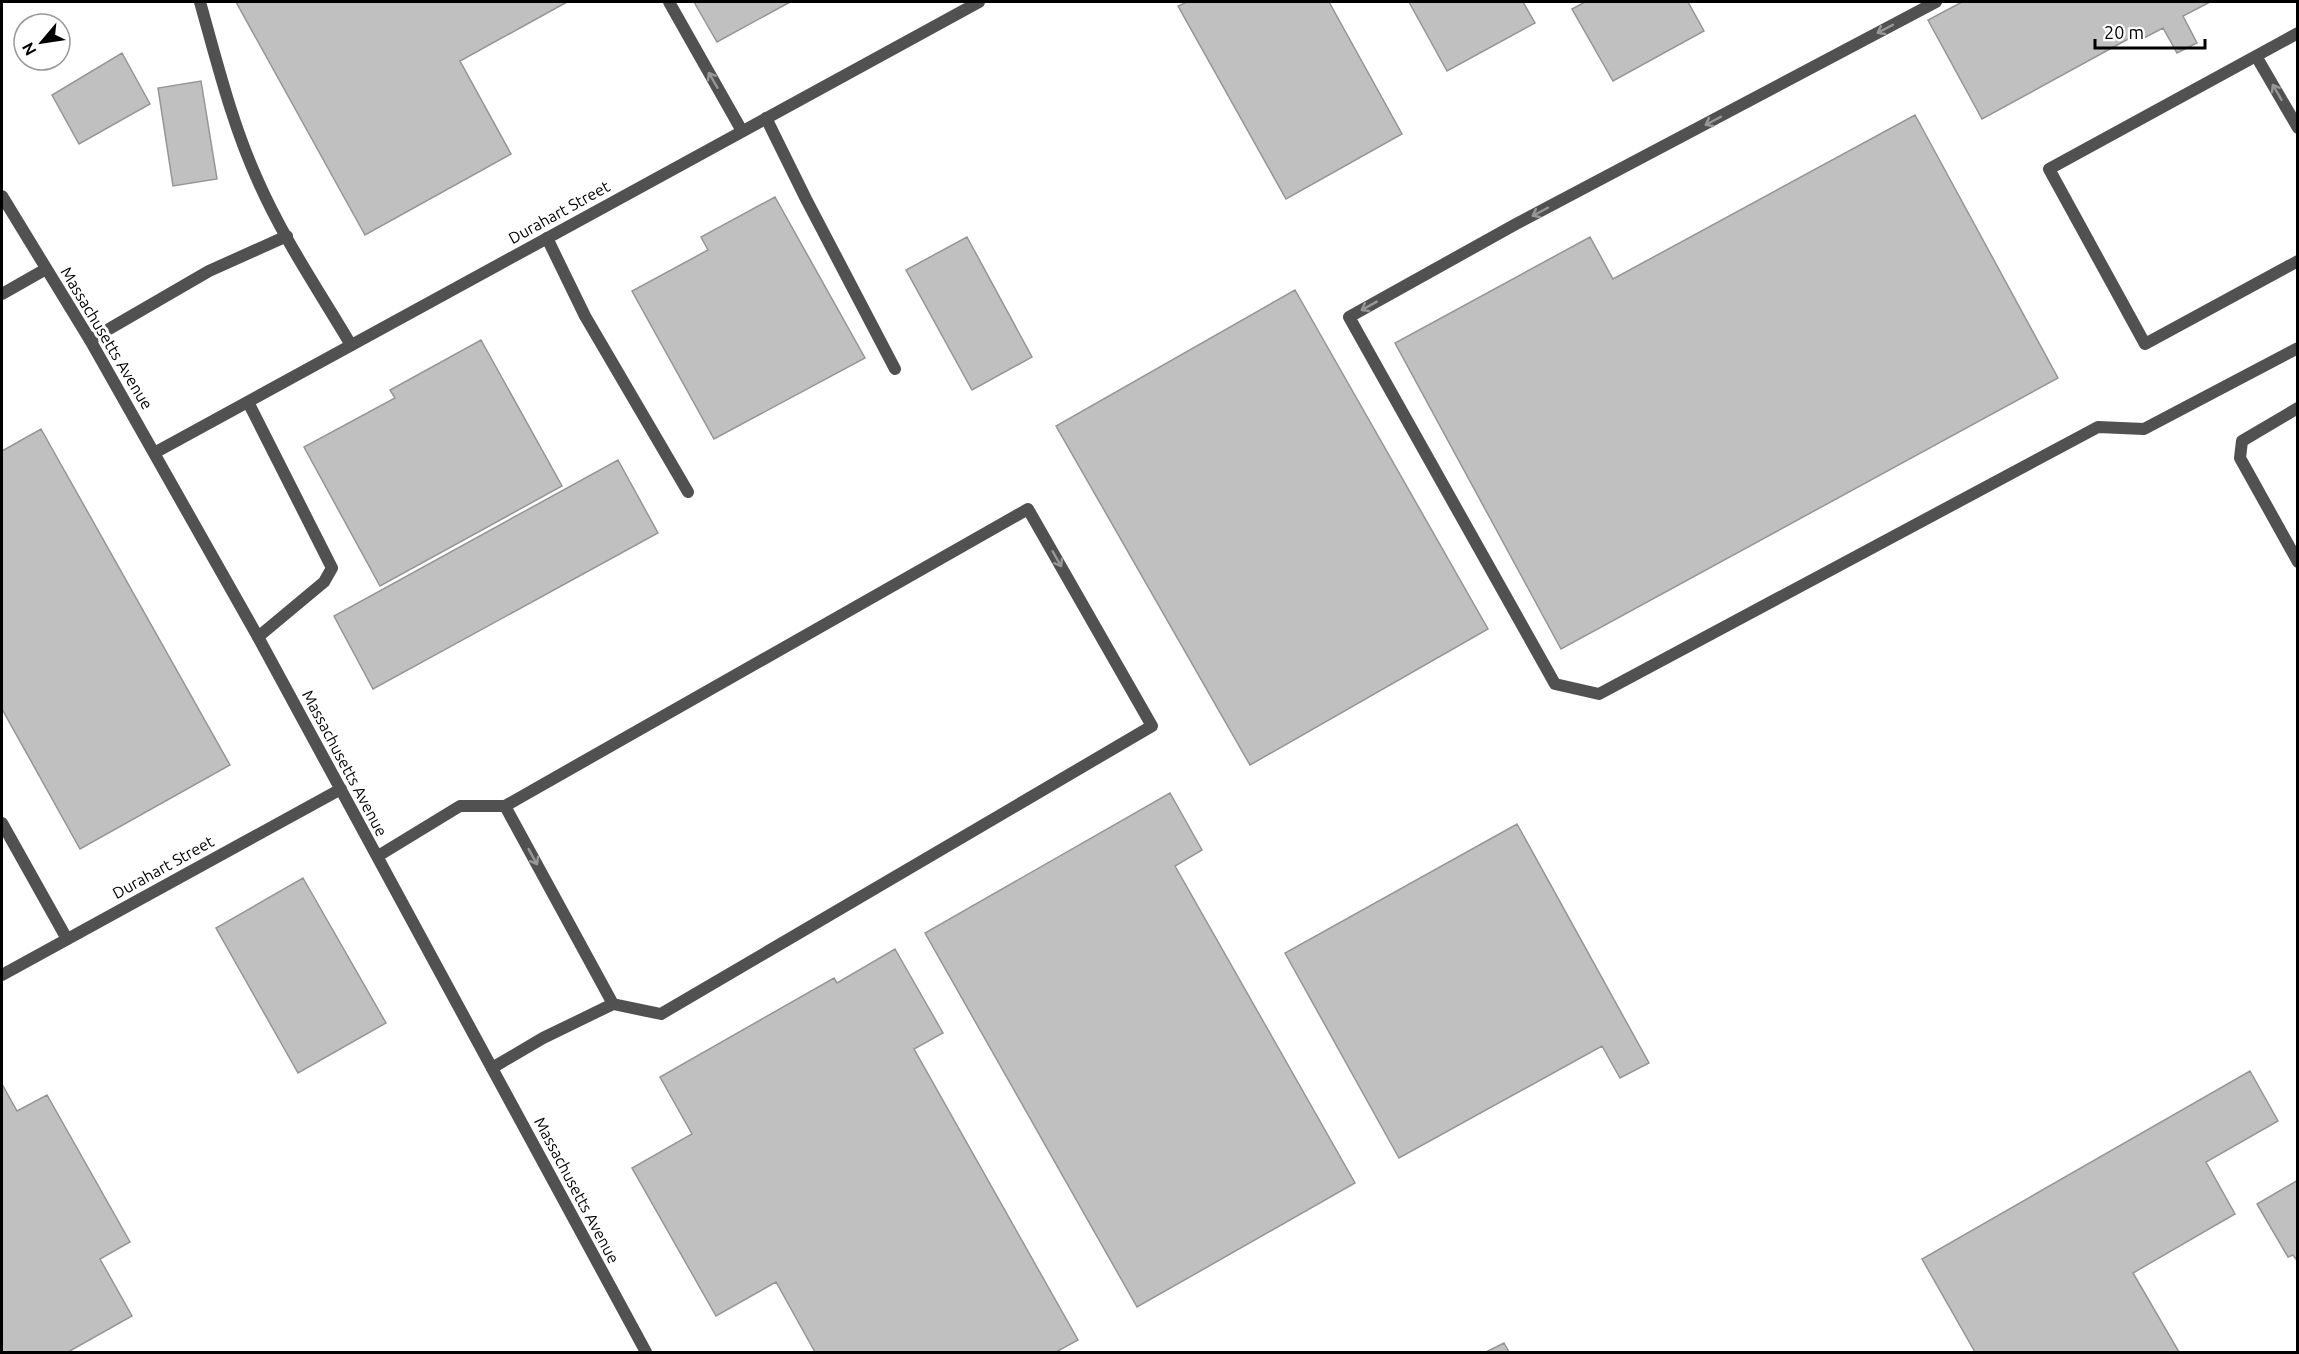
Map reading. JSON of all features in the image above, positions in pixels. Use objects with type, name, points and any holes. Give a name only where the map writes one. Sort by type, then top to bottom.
[{"type":"street","points":[[200,2],[231,109],[258,181],[287,236],[351,345]]},
{"type":"street","points":[[669,2],[742,131]]},
{"type":"street","name":"Durahart Street","points":[[156,452],[979,2]]},
{"type":"street","points":[[1936,2],[1516,224],[1349,317],[1555,684],[1599,694],[2098,426],[2144,429],[2298,348]]},
{"type":"street","points":[[2298,33],[2049,169],[2145,344],[2298,261]]},
{"type":"street","points":[[2256,56],[2298,128]]},
{"type":"street","points":[[766,118],[895,369]]},
{"type":"street","name":"Massachusetts Avenue","points":[[2,196],[156,452],[378,856],[646,1353]]},
{"type":"street","points":[[90,340],[209,271],[287,236]]},
{"type":"street","points":[[547,238],[585,316],[687,492]]},
{"type":"street","points":[[2,294],[46,268]]},
{"type":"street","points":[[248,402],[332,568],[324,582],[258,637]]},
{"type":"street","points":[[2298,408],[2242,441],[2240,458],[2298,562]]},
{"type":"street","points":[[378,856],[460,806],[505,806],[1028,508],[1152,726],[661,1014],[613,1004],[543,1038],[492,1068]]},
{"type":"street","name":"Durahart Street","points":[[2,975],[341,789]]},
{"type":"street","points":[[505,806],[613,1004]]},
{"type":"street","points":[[2,823],[67,939]]},
{"type":"building","points":[[236,2],[567,2],[460,61],[511,154],[365,235]]},
{"type":"building","points":[[694,2],[790,2],[717,42]]},
{"type":"building","points":[[1187,2],[1329,2],[1402,134],[1286,199],[1178,6]]},
{"type":"building","points":[[1409,2],[1523,2],[1535,23],[1447,71]]},
{"type":"building","points":[[1585,2],[1688,2],[1704,31],[1613,81],[1572,9]]},
{"type":"building","points":[[1962,2],[2210,2],[2183,16],[2197,43],[2177,53],[2163,28],[2144,38],[2141,32],[1982,119],[1928,20]]},
{"type":"building","points":[[122,53],[150,104],[79,144],[52,95]]},
{"type":"building","points":[[201,81],[217,179],[173,186],[158,88]]},
{"type":"building","points":[[1915,115],[2058,378],[1561,649],[1395,343],[1590,237],[1613,279]]},
{"type":"building","points":[[775,197],[865,358],[714,439],[632,291],[708,250],[701,237]]},
{"type":"building","points":[[967,237],[1032,357],[972,390],[906,270]]},
{"type":"building","points":[[1295,290],[1488,629],[1250,765],[1056,426]]},
{"type":"building","points":[[481,340],[562,486],[380,586],[304,447],[395,398],[390,390]]},
{"type":"building","points":[[41,429],[230,765],[80,849],[2,709],[2,451]]},
{"type":"building","points":[[618,460],[658,533],[373,689],[334,616]]},
{"type":"building","points":[[1170,793],[1202,850],[1175,866],[1355,1183],[1137,1307],[925,933]]},
{"type":"building","points":[[1517,824],[1649,1063],[1620,1078],[1602,1046],[1399,1158],[1285,953]]},
{"type":"building","points":[[303,878],[386,1023],[298,1073],[216,928]]},
{"type":"building","points":[[895,949],[943,1033],[914,1049],[1078,1340],[1056,1352],[815,1352],[776,1282],[716,1316],[632,1168],[692,1134],[660,1077],[834,978],[837,983]]},
{"type":"building","points":[[2250,1071],[2278,1121],[2206,1162],[2235,1214],[2133,1273],[2179,1352],[1975,1352],[1922,1259]]},
{"type":"building","points":[[2,1084],[17,1111],[47,1095],[130,1242],[100,1259],[132,1316],[68,1352],[2,1352]]},
{"type":"building","points":[[2298,1180],[2298,1262],[2293,1255],[2288,1257],[2257,1204]]},
{"type":"building","points":[[1504,1343],[1509,1352],[1486,1352]]}]
